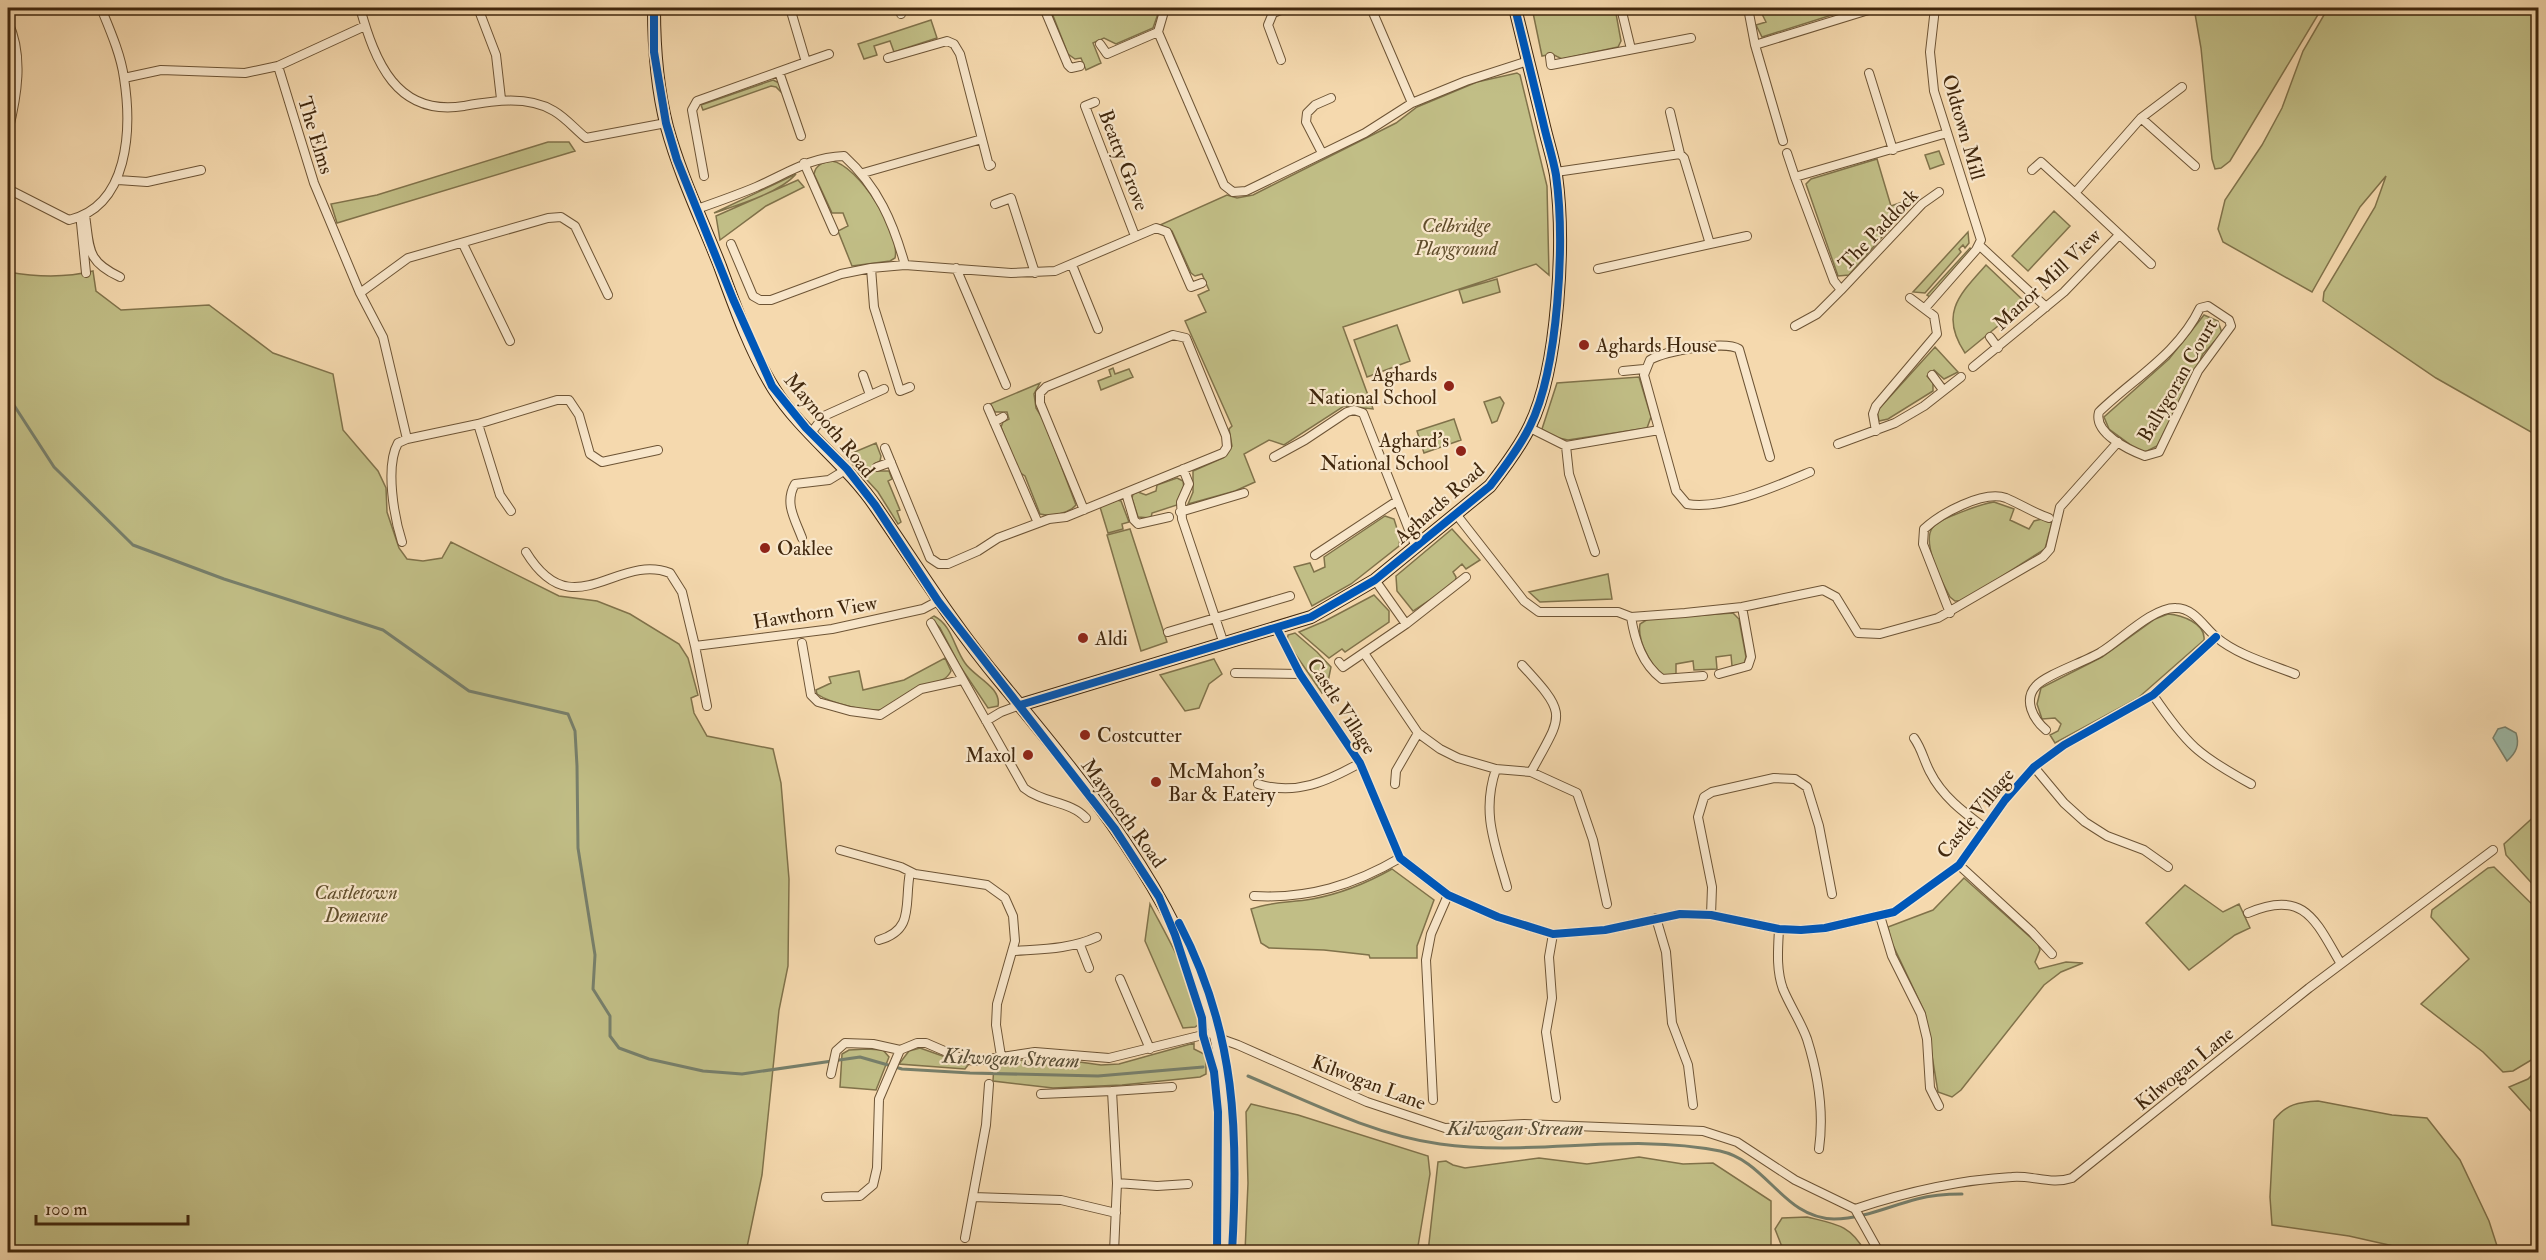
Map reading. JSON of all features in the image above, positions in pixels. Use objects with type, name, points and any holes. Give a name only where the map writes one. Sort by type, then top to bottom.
[{"type":"main road","name":"Maynooth Road","points":[[654,8],[654,52],[666,123],[677,160],[734,302],[772,386],[812,433],[847,469],[875,505],[938,601],[1115,829],[1159,897],[1191,961],[1216,1037],[1229,1138],[1226,1252]]},
{"type":"main road","name":"Aghards Road","points":[[1020,705],[1277,629],[1335,605],[1376,580],[1415,545],[1490,486],[1530,428],[1546,383],[1554,337],[1558,229],[1556,172],[1515,8]]},
{"type":"street","points":[[8,189],[69,219],[82,216],[103,201],[118,180],[127,134],[124,78],[101,8]]},
{"type":"street","points":[[360,8],[365,26],[388,79],[408,97],[444,106],[501,99],[534,104],[554,111],[586,138],[666,123]]},
{"type":"street","points":[[478,8],[496,55],[501,99]]},
{"type":"street","points":[[790,8],[806,62]]},
{"type":"street","points":[[1044,8],[1068,66],[1071,68],[1080,66]]},
{"type":"street","points":[[1165,8],[1158,32],[1228,189],[1239,193],[1365,133],[1412,103],[1466,81],[1528,61]]},
{"type":"street","points":[[1281,60],[1268,25],[1273,13],[1286,8]]},
{"type":"street","points":[[1371,8],[1412,103]]},
{"type":"street","points":[[1621,8],[1631,49]]},
{"type":"street","points":[[1748,8],[1755,45],[1783,141]]},
{"type":"street","points":[[1755,45],[1875,8]]},
{"type":"street","name":"Oldtown Mill","points":[[1935,8],[1930,68],[1947,133],[1980,235],[1979,245]]},
{"type":"street","points":[[8,22],[15,37],[18,76],[17,94],[8,132]]},
{"type":"street","points":[[124,78],[161,70],[245,73],[278,66],[365,26]]},
{"type":"street","points":[[1100,44],[1107,54],[1158,32]]},
{"type":"street","points":[[1550,57],[1551,66],[1691,38]]},
{"type":"street","points":[[888,58],[947,41],[954,44],[960,54],[989,166],[991,165]]},
{"type":"street","points":[[704,176],[692,110],[697,101],[829,54]]},
{"type":"street","name":"The Elms","points":[[278,66],[325,213],[360,294],[383,337],[407,439]]},
{"type":"street","points":[[778,72],[801,136]]},
{"type":"street","points":[[1869,73],[1893,150]]},
{"type":"street","points":[[2075,193],[2141,118],[2182,87]]},
{"type":"street","points":[[1322,153],[1306,122],[1307,112],[1315,105],[1331,98]]},
{"type":"street","name":"Beatty Grove","points":[[1095,102],[1085,106],[1135,236]]},
{"type":"street","points":[[1670,112],[1680,154],[1684,158],[1710,244]]},
{"type":"street","points":[[2141,118],[2195,166]]},
{"type":"street","points":[[1795,177],[1947,133]]},
{"type":"street","points":[[863,173],[982,139]]},
{"type":"street","name":"The Paddock","points":[[1787,153],[1834,281],[1841,290]]},
{"type":"street","points":[[1556,172],[1680,154]]},
{"type":"street","points":[[697,208],[757,187],[804,163],[827,157],[844,156],[863,173],[880,198],[894,228],[904,265]]},
{"type":"street","name":"Manor Mill View","points":[[2032,170],[2041,162],[2151,264]]},
{"type":"street","points":[[804,163],[834,231]]},
{"type":"street","points":[[118,180],[147,183],[201,170]]},
{"type":"street","name":"The Paddock","points":[[1795,326],[1817,314],[1922,204],[1939,192]]},
{"type":"street","points":[[995,204],[1011,198],[1035,273]]},
{"type":"street","points":[[82,216],[87,273]]},
{"type":"street","points":[[82,216],[91,252],[100,268],[120,277]]},
{"type":"street","points":[[360,294],[408,258],[548,218],[561,217],[575,226],[608,295]]},
{"type":"street","name":"Beatty Grove","points":[[731,244],[753,296],[760,300],[771,300],[841,274],[871,268],[904,265],[1035,273],[1055,271],[1156,228],[1167,232],[1191,287],[1202,282]]},
{"type":"street","name":"Manor Mill View","points":[[1973,368],[2046,307],[2119,235]]},
{"type":"street","points":[[1598,269],[1747,236]]},
{"type":"street","points":[[463,244],[510,341]]},
{"type":"street","points":[[1926,308],[1979,245],[2046,307]]},
{"type":"street","points":[[1072,265],[1098,329]]},
{"type":"street","points":[[871,268],[874,307],[900,391],[910,387]]},
{"type":"street","points":[[956,268],[1006,385]]},
{"type":"street","points":[[1876,431],[1874,414],[1876,406],[1937,334],[1934,316],[1910,298]]},
{"type":"street","name":"Ballygoran Court","points":[[2208,306],[2231,322],[2231,326],[2192,381],[2159,452],[2145,456],[2118,442],[2100,424],[2097,418],[2099,412],[2128,389],[2176,344],[2200,308],[2208,306]]},
{"type":"street","points":[[885,448],[930,558],[935,563],[948,564],[978,551],[998,538],[1038,523],[1066,517],[1084,510],[1126,493],[1223,453],[1227,442],[1186,338],[1178,334],[1046,387],[1040,393],[1040,403],[1084,510]]},
{"type":"street","name":"Manor Mill View","points":[[1990,337],[1998,348]]},
{"type":"street","points":[[1623,371],[1644,369],[1654,357],[1689,350],[1727,344],[1739,349],[1770,457]]},
{"type":"street","points":[[1644,369],[1677,491],[1687,504],[1698,506],[1733,499],[1810,472]]},
{"type":"street","points":[[862,375],[870,395]]},
{"type":"street","points":[[1932,375],[1943,390]]},
{"type":"street","points":[[1838,444],[1876,431],[1924,406],[1961,376]]},
{"type":"street","points":[[812,433],[824,416],[884,389]]},
{"type":"street","points":[[402,542],[397,526],[392,462],[398,443],[407,439],[478,424],[557,400],[569,400],[576,407],[590,454],[596,459],[602,462],[658,450]]},
{"type":"street","points":[[988,408],[1038,523]]},
{"type":"street","points":[[1274,457],[1305,441],[1347,412],[1359,411],[1366,417],[1415,545]]},
{"type":"street","points":[[994,422],[1003,417]]},
{"type":"street","points":[[478,424],[500,495],[511,511]]},
{"type":"street","points":[[1530,428],[1566,446],[1659,430]]},
{"type":"street","name":"Ballygoran Court","points":[[1742,607],[1823,590],[1836,597],[1854,628],[1864,635],[1880,634],[1950,613],[2047,554],[2060,507],[2118,442]]},
{"type":"street","points":[[1566,446],[1569,474],[1595,552]]},
{"type":"street","points":[[877,467],[891,462]]},
{"type":"street","points":[[802,538],[788,503],[788,496],[795,484],[829,480],[847,469]]},
{"type":"street","points":[[1183,469],[1189,484],[1181,502],[1180,512],[1224,644]]},
{"type":"street","points":[[1126,493],[1136,522],[1145,524],[1169,517]]},
{"type":"street","points":[[1180,512],[1245,493]]},
{"type":"street","points":[[1950,613],[1923,544],[1924,529],[1936,518],[1984,498],[1995,496],[2049,518]]},
{"type":"street","points":[[1315,555],[1397,501]]},
{"type":"street","points":[[1456,514],[1524,601],[1539,612],[1618,612],[1631,617],[1742,607],[1750,657],[1748,666],[1719,674]]},
{"type":"street","points":[[526,552],[536,568],[553,583],[573,586],[650,570],[670,573],[682,592],[707,706]]},
{"type":"street","points":[[1340,662],[1342,667],[1364,653],[1406,624],[1466,577]]},
{"type":"street","points":[[1376,580],[1406,624]]},
{"type":"street","points":[[1168,632],[1290,596]]},
{"type":"street","name":"Hawthorn View","points":[[695,645],[832,629],[922,609],[938,601]]},
{"type":"street","points":[[2046,730],[2037,722],[2031,710],[2030,697],[2036,685],[2101,652],[2156,614],[2168,609],[2186,610],[2216,637],[2250,656],[2295,674]]},
{"type":"street","points":[[1631,617],[1636,640],[1651,671],[1662,679],[1703,676]]},
{"type":"street","points":[[931,623],[1024,789],[1039,799],[1080,812],[1086,818]]},
{"type":"street","name":"Castle Village","points":[[1277,629],[1300,674],[1360,763],[1400,858],[1448,895],[1498,917],[1553,934],[1605,930],[1680,914],[1711,915],[1779,929],[1825,928],[1880,916],[1920,896],[1959,865],[2005,800],[2034,767],[2064,745],[2153,696],[2216,637]]},
{"type":"street","points":[[802,643],[811,695],[818,702],[850,711],[880,715],[921,690],[963,680]]},
{"type":"street","points":[[1364,653],[1419,733],[1458,758],[1496,769],[1531,772],[1565,786],[1580,796],[1607,903]]},
{"type":"street","points":[[1522,665],[1552,697],[1557,713],[1554,728],[1531,772]]},
{"type":"street","points":[[1235,673],[1300,674]]},
{"type":"street","points":[[2153,696],[2166,717],[2199,754],[2251,784]]},
{"type":"street","points":[[987,721],[1000,712],[1020,705]]},
{"type":"street","points":[[1395,784],[1396,771],[1419,733]]},
{"type":"street","points":[[1914,738],[1923,752],[1929,771],[1944,794],[1985,828]]},
{"type":"street","points":[[1258,784],[1287,789],[1327,782],[1360,763]]},
{"type":"street","points":[[2034,767],[2064,803],[2085,822],[2107,836],[2144,850],[2168,867]]},
{"type":"street","points":[[1496,769],[1490,784],[1488,816],[1507,887]]},
{"type":"street","points":[[1711,915],[1712,887],[1698,817],[1700,802],[1710,792],[1763,779],[1785,777],[1795,779],[1807,786],[1819,826],[1832,894]]},
{"type":"street","points":[[840,850],[901,867],[910,872],[973,881],[998,890],[1009,903],[1013,916],[1014,951],[997,1004],[996,1025],[1001,1056]]},
{"type":"street","name":"Kilwogan Lane","points":[[1216,1037],[1367,1102],[1445,1128],[1524,1124],[1702,1131],[1718,1135],[1737,1142],[1795,1180],[1856,1211],[1920,1189],[2012,1176],[2054,1181],[2072,1178],[2342,964],[2493,850]]},
{"type":"street","points":[[1254,896],[1294,897],[1342,886],[1365,878],[1400,858]]},
{"type":"street","points":[[1959,865],[2032,932],[2052,954]]},
{"type":"street","points":[[879,940],[894,935],[903,927],[910,872]]},
{"type":"street","points":[[1433,1100],[1426,960],[1431,934],[1448,895]]},
{"type":"street","points":[[2248,913],[2265,905],[2281,904],[2308,912],[2342,964]]},
{"type":"street","points":[[1880,916],[1892,956],[1921,1014],[1927,1044],[1930,1088],[1939,1106]]},
{"type":"street","points":[[1656,918],[1666,952],[1672,1023],[1688,1065],[1693,1105]]},
{"type":"street","points":[[1779,929],[1778,957],[1781,982],[1808,1042],[1818,1090],[1822,1121],[1819,1149]]},
{"type":"street","points":[[1553,934],[1549,957],[1552,998],[1546,1032],[1556,1098]]},
{"type":"street","points":[[1014,951],[1057,949],[1080,945],[1096,937]]},
{"type":"street","points":[[1080,945],[1089,968]]},
{"type":"street","points":[[1120,979],[1150,1049]]},
{"type":"street","points":[[832,1065],[838,1048],[850,1042],[900,1050],[923,1043],[969,1060],[1035,1052],[1109,1058],[1216,1037]]},
{"type":"street","points":[[826,1197],[838,1193],[860,1196],[870,1189],[875,1180],[878,1105],[887,1075],[900,1050]]},
{"type":"street","points":[[965,1238],[986,1125],[988,1084]]},
{"type":"street","points":[[1041,1094],[1172,1086]]},
{"type":"street","points":[[1112,1091],[1117,1183],[1114,1252]]},
{"type":"street","points":[[1117,1183],[1154,1186],[1188,1184]]},
{"type":"street","points":[[973,1197],[1060,1200],[1116,1213]]},
{"type":"street","points":[[1856,1211],[1879,1252]]},
{"type":"green space","points":[[1050,8],[1160,8],[1153,28],[1116,44],[1104,38],[1093,43],[1101,63],[1086,70],[1081,58],[1075,59],[1068,54]]},
{"type":"green space","points":[[1532,8],[1615,8],[1621,41],[1618,47],[1562,59],[1552,54],[1542,56]]},
{"type":"green space","points":[[1759,8],[1854,8],[1762,37],[1756,25],[1766,22]]},
{"type":"green space","points":[[2194,8],[2322,8],[2230,161],[2221,168],[2215,169],[2212,159],[2201,48]]},
{"type":"green space","points":[[2328,8],[2538,8],[2538,436],[2436,378],[2323,301],[2324,292],[2375,207],[2386,176],[2360,207],[2312,292],[2223,242],[2218,229],[2225,200],[2262,145],[2282,108],[2303,51]]},
{"type":"green space","points":[[931,20],[937,38],[894,52],[890,41],[874,46],[877,55],[864,59],[858,44]]},
{"type":"green space","name":"Celbridge Playground","points":[[1517,73],[1520,75],[1547,186],[1549,275],[1536,264],[1343,327],[1373,409],[1344,406],[1284,445],[1269,440],[1244,454],[1255,482],[1235,491],[1188,504],[1193,492],[1193,471],[1223,458],[1232,446],[1229,429],[1232,426],[1185,321],[1206,312],[1198,295],[1209,290],[1202,274],[1195,276],[1191,273],[1172,231],[1160,225],[1227,195],[1237,198],[1253,195],[1396,123],[1417,107],[1477,82]]},
{"type":"green space","points":[[773,80],[779,83],[782,93],[776,87],[771,86],[703,110],[701,105]]},
{"type":"green space","points":[[548,142],[569,142],[575,151],[337,223],[331,204],[377,195]]},
{"type":"green space","points":[[1939,151],[1944,164],[1930,169],[1925,155]]},
{"type":"green space","points":[[1877,159],[1891,206],[1917,197],[1849,275],[1838,276],[1806,184],[1811,179]]},
{"type":"green space","points":[[832,161],[854,174],[876,202],[891,233],[895,258],[890,261],[852,266],[838,231],[848,226],[843,213],[832,213],[814,174],[818,166]]},
{"type":"green space","points":[[796,174],[770,192],[714,213]]},
{"type":"green space","points":[[798,180],[804,187],[766,206],[720,240],[716,216]]},
{"type":"green space","points":[[2054,211],[2070,226],[2028,271],[2012,256]]},
{"type":"green space","points":[[1968,232],[1969,243],[1965,248],[1963,245],[1959,249],[1961,252],[1925,293],[1913,292]]},
{"type":"green space","points":[[1970,248],[1972,250],[1930,297],[1927,295]]},
{"type":"green space","points":[[1986,265],[2026,303],[1965,353],[1957,339],[1953,316],[1961,296]]},
{"type":"green space","name":"Castletown Demesne","points":[[93,271],[96,291],[121,310],[209,305],[273,353],[333,374],[343,430],[378,471],[386,488],[387,512],[399,548],[407,559],[423,561],[442,558],[451,542],[559,596],[597,601],[630,614],[679,644],[688,658],[698,695],[691,698],[694,713],[707,736],[773,749],[781,783],[789,879],[788,966],[779,1010],[762,1175],[746,1252],[8,1252],[8,272],[51,276]]},
{"type":"green space","points":[[1497,279],[1500,292],[1463,303],[1459,290]]},
{"type":"green space","points":[[2204,315],[2218,321],[2222,333],[2203,354],[2157,446],[2145,452],[2139,451],[2109,429],[2104,417],[2169,359]]},
{"type":"green space","points":[[1397,325],[1410,361],[1367,377],[1354,340]]},
{"type":"green space","points":[[1935,347],[1958,372],[1944,379],[1934,370],[1927,376],[1933,383],[1933,391],[1888,419],[1879,421],[1877,411]]},
{"type":"green space","points":[[1113,368],[1115,374],[1129,369],[1133,377],[1101,390],[1098,381],[1111,376],[1109,370]]},
{"type":"green space","points":[[1639,377],[1651,417],[1647,428],[1568,440],[1554,437],[1542,429],[1557,383]]},
{"type":"green space","points":[[1040,383],[1034,394],[1036,408],[1044,421],[1076,505],[1069,511],[1054,515],[1040,514],[1025,476],[1019,472],[1001,427],[1003,422],[1009,419],[1007,412],[995,412],[990,404]]},
{"type":"green space","points":[[1500,397],[1504,403],[1497,421],[1492,423],[1484,402]]},
{"type":"green space","name":"Aghard's National School","points":[[1454,419],[1461,440],[1424,453],[1417,431]]},
{"type":"green space","points":[[876,443],[881,456],[880,461],[873,465],[876,471],[889,471],[892,479],[888,481],[900,510],[897,511],[901,522],[898,524],[878,492],[845,456]]},
{"type":"green space","points":[[1177,478],[1183,481],[1184,488],[1177,505],[1152,513],[1151,518],[1138,517],[1132,498],[1133,494],[1138,492],[1146,495],[1156,491],[1157,485]]},
{"type":"green space","points":[[1117,500],[1121,501],[1129,522],[1122,524],[1123,529],[1108,533],[1100,507]]},
{"type":"green space","points":[[1994,502],[2014,509],[2010,520],[2029,529],[2034,521],[2042,519],[2052,522],[2045,549],[1963,601],[1955,601],[1950,597],[1934,562],[1929,542],[1930,533],[1937,523],[1943,520],[1974,507]]},
{"type":"green space","points":[[1385,516],[1394,519],[1400,538],[1399,546],[1351,584],[1312,606],[1294,567],[1310,563],[1314,572],[1325,567],[1324,557]]},
{"type":"green space","points":[[1130,529],[1167,642],[1141,651],[1107,535]]},
{"type":"green space","points":[[1452,529],[1480,560],[1466,569],[1462,564],[1453,572],[1456,577],[1455,583],[1413,611],[1397,591],[1396,576]]},
{"type":"green space","points":[[1608,574],[1612,599],[1540,602],[1529,592]]},
{"type":"green space","points":[[1374,595],[1389,611],[1389,622],[1345,652],[1342,649],[1329,658],[1299,632],[1325,621]]},
{"type":"green space","points":[[1733,613],[1739,619],[1746,657],[1744,664],[1732,666],[1731,655],[1716,657],[1717,669],[1694,670],[1693,661],[1676,664],[1676,676],[1664,676],[1646,653],[1641,638],[1640,624],[1648,619]]},
{"type":"green space","points":[[2168,614],[2192,621],[2201,629],[2204,640],[2138,698],[2055,743],[2050,735],[2058,731],[2061,724],[2055,718],[2042,719],[2037,704],[2041,688],[2102,657],[2155,619]]},
{"type":"green space","points":[[934,616],[945,625],[969,668],[996,693],[998,706],[988,708],[960,666],[940,628],[931,618]]},
{"type":"green space","points":[[1295,633],[1331,667],[1327,687],[1322,693],[1287,642],[1288,635]]},
{"type":"green space","points":[[945,658],[951,671],[946,678],[913,690],[884,709],[870,710],[850,706],[817,694],[816,690],[831,683],[829,677],[859,671],[863,690],[904,680]]},
{"type":"green space","points":[[1214,659],[1222,674],[1209,684],[1199,708],[1185,711],[1160,675]]},
{"type":"green space","points":[[2538,813],[2538,890],[2506,855],[2504,844]]},
{"type":"green space","points":[[2494,867],[2538,910],[2538,1056],[2513,1071],[2503,1072],[2483,1052],[2421,1004],[2469,959],[2431,917],[2432,910],[2488,868]]},
{"type":"green space","points":[[1392,869],[1434,900],[1417,946],[1417,958],[1370,958],[1369,955],[1324,950],[1269,948],[1261,943],[1251,909],[1333,894]]},
{"type":"green space","points":[[1964,878],[2038,944],[2040,950],[2035,962],[2039,969],[2066,962],[2083,963],[2061,972],[2044,985],[1961,1090],[1952,1097],[1938,1092],[1925,1013],[1891,941],[1888,927],[1933,910]]},
{"type":"green space","points":[[2185,885],[2223,912],[2239,904],[2250,928],[2235,935],[2189,970],[2146,923]]},
{"type":"green space","points":[[1150,904],[1189,981],[1199,1013],[1199,1024],[1195,1027],[1183,1028],[1145,941]]},
{"type":"green space","points":[[1194,1043],[1194,1049],[1206,1055],[1206,1074],[1200,1077],[1122,1085],[1053,1088],[993,1081],[994,1064],[1044,1057],[1101,1065],[1119,1064]]},
{"type":"green space","points":[[920,1048],[968,1065],[965,1069],[899,1064],[909,1051]]},
{"type":"green space","points":[[849,1050],[883,1050],[889,1057],[876,1090],[840,1087],[842,1054]]},
{"type":"green space","points":[[2538,1069],[2538,1119],[2509,1087],[2528,1079]]},
{"type":"green space","points":[[2318,1101],[2392,1115],[2427,1118],[2460,1160],[2489,1221],[2499,1252],[2420,1252],[2349,1236],[2272,1225],[2270,1197],[2274,1120],[2283,1110],[2293,1105]]},
{"type":"green space","points":[[1251,1104],[1298,1115],[1428,1156],[1430,1174],[1417,1252],[1245,1252],[1248,1183],[1246,1112]]},
{"type":"green space","points":[[1639,1157],[1683,1164],[1713,1163],[1771,1201],[1771,1252],[1428,1252],[1438,1162],[1446,1161],[1465,1168],[1539,1158],[1587,1164]]},
{"type":"green space","points":[[1807,1217],[1842,1227],[1854,1236],[1865,1252],[1784,1252],[1775,1229],[1782,1218]]},
{"type":"shaded area","points":[[2505,727],[2516,733],[2518,741],[2515,752],[2507,761],[2493,738],[2498,729]]},
{"type":"waterway","points":[[8,396],[54,467],[133,545],[224,579],[383,630],[469,691],[568,714],[575,731],[578,848],[595,955],[593,989],[610,1016],[610,1036],[619,1048],[649,1059],[703,1071],[742,1074],[860,1057],[902,1069],[970,1073],[1098,1076],[1203,1067]]},
{"type":"waterway","name":"Kilwogan Stream","points":[[1248,1076],[1366,1125],[1415,1140],[1440,1144],[1510,1148],[1650,1144],[1720,1151],[1750,1166],[1801,1209],[1816,1216],[1834,1219],[1855,1217],[1923,1198],[1962,1194]]},
{"type":"cycle path","points":[[654,8],[654,52],[666,123],[677,160],[733,299],[772,386],[806,428],[847,469],[875,505],[938,601],[1115,829],[1159,897],[1175,935],[1202,1018],[1203,1035],[1214,1072],[1218,1112],[1217,1252]]},
{"type":"cycle path","points":[[1020,705],[1311,617],[1375,580],[1490,486],[1506,465],[1530,426],[1548,371],[1557,303],[1560,233],[1556,175],[1515,8]]},
{"type":"cycle path","points":[[1277,629],[1300,674],[1360,763],[1400,858],[1448,895],[1498,917],[1553,934],[1605,930],[1680,914],[1711,915],[1779,929],[1801,930],[1825,928],[1894,912],[1959,865],[2005,800],[2034,767],[2064,745],[2153,695],[2216,637]]},
{"type":"cycle path","points":[[1179,923],[1198,964],[1212,1004],[1223,1044],[1230,1084],[1235,1166],[1232,1252]]},
{"type":"place","name":"Aghards House","points":[[1584,345]]},
{"type":"place","name":"Aghards National School","points":[[1449,386]]},
{"type":"place","name":"Aghard's National School","points":[[1461,451]]},
{"type":"place","name":"Oaklee","points":[[765,548]]},
{"type":"place","name":"Aldi","points":[[1083,638]]},
{"type":"place","name":"Costcutter","points":[[1085,735]]},
{"type":"place","name":"Maxol","points":[[1028,755]]},
{"type":"place","name":"McMahon’s Bar & Eatery","points":[[1156,782]]}]
